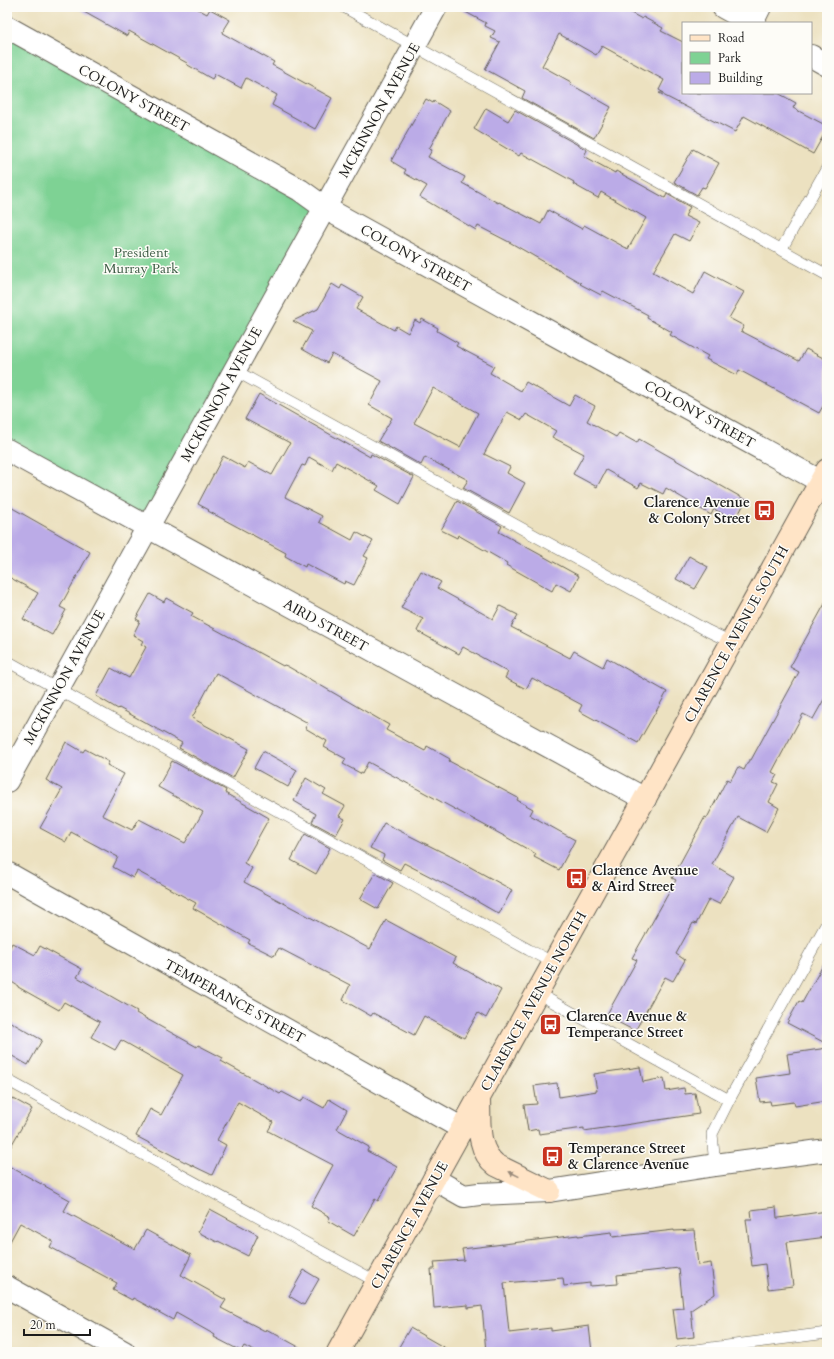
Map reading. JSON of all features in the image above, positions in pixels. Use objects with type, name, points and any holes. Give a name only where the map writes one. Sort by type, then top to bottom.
[{"type":"main road","name":"CLARENCE AVENUE SOUTH","points":[[645,798],[731,642],[825,479]]},
{"type":"main road","name":"CLARENCE AVENUE NORTH","points":[[479,1098],[523,1016],[645,798]]},
{"type":"main road","name":"CLARENCE AVENUE","points":[[338,1352],[479,1098]]},
{"type":"main road","points":[[479,1098],[480,1140],[491,1161],[496,1165],[549,1191]]},
{"type":"street","name":"MCKINNON AVENUE","points":[[7,781],[436,7]]},
{"type":"street","points":[[723,7],[750,22]]},
{"type":"street","points":[[752,22],[760,7]]},
{"type":"street","name":"COLONY STREET","points":[[7,27],[294,187],[324,208],[825,479]]},
{"type":"street","points":[[812,56],[827,64]]},
{"type":"street","name":"AIRD STREET","points":[[7,450],[645,798]]},
{"type":"street","name":"TEMPERANCE STREET","points":[[7,873],[463,1129]]},
{"type":"street","points":[[434,1179],[464,1196],[549,1191],[715,1165],[827,1150]]},
{"type":"street","points":[[7,1287],[124,1352]]},
{"type":"lane","points":[[344,7],[827,275]]},
{"type":"lane","points":[[781,250],[827,168]]},
{"type":"lane","points":[[234,370],[708,631],[731,642]]},
{"type":"lane","points":[[7,661],[554,963]]},
{"type":"lane","points":[[715,1165],[712,1134],[729,1100],[827,923]]},
{"type":"lane","points":[[537,993],[729,1100]]},
{"type":"lane","points":[[7,1080],[377,1282]]},
{"type":"lane","points":[[680,1352],[827,1332]]},
{"type":"green space","name":"President Murray Park","points":[[7,32],[325,208],[148,528],[7,450]]},
{"type":"building","points":[[75,7],[194,7],[207,14],[210,9],[230,20],[222,33],[274,62],[272,65],[332,98],[315,129],[272,105],[277,95],[246,78],[241,88],[215,74],[212,79],[186,64],[187,63],[129,31],[127,36]]},
{"type":"building","points":[[456,7],[620,7],[663,28],[661,31],[682,42],[682,94],[780,94],[796,103],[793,108],[827,126],[827,129],[813,154],[744,116],[735,132],[659,93],[664,93],[659,90],[664,80],[602,46],[596,55],[559,34],[542,66],[611,107],[594,138],[522,98],[525,91],[485,69],[500,42],[491,38],[495,31],[485,26],[486,23]]},
{"type":"building","points":[[426,99],[433,103],[434,101],[450,111],[429,149],[432,150],[428,157],[465,177],[462,183],[541,224],[548,210],[582,229],[584,225],[628,249],[646,218],[601,192],[598,198],[573,184],[574,182],[521,153],[519,156],[474,129],[486,108],[508,121],[515,110],[587,150],[584,156],[615,173],[616,171],[665,198],[667,194],[690,207],[685,216],[699,223],[689,241],[675,234],[653,272],[693,294],[705,271],[744,292],[729,318],[744,326],[741,331],[799,361],[806,349],[827,360],[827,399],[819,413],[739,370],[737,375],[706,359],[708,356],[670,335],[672,332],[647,318],[648,315],[603,291],[601,295],[511,243],[478,226],[476,230],[420,197],[427,186],[404,173],[406,170],[391,161]]},
{"type":"building","points":[[693,149],[719,163],[705,188],[702,187],[697,195],[674,182]]},
{"type":"building","points":[[332,284],[340,289],[342,285],[363,297],[356,309],[394,330],[396,326],[408,333],[415,320],[420,323],[422,319],[438,328],[437,331],[458,343],[456,346],[494,366],[490,373],[521,391],[526,382],[569,406],[575,395],[595,406],[587,421],[616,437],[619,433],[637,443],[639,439],[746,500],[735,521],[714,509],[711,515],[666,488],[663,494],[641,483],[638,488],[606,470],[597,487],[573,474],[584,454],[552,437],[556,431],[526,414],[522,420],[507,412],[484,454],[510,467],[507,473],[525,483],[509,513],[463,488],[468,480],[425,457],[421,465],[378,441],[392,418],[369,405],[382,381],[332,354],[327,363],[302,349],[312,331],[293,321],[318,309]],"holes":[[[433,388],[478,413],[460,447],[414,423]]]},
{"type":"building","points":[[259,394],[370,457],[371,454],[414,477],[400,504],[376,490],[379,486],[336,462],[332,470],[309,457],[305,466],[302,465],[285,497],[322,516],[319,522],[352,540],[356,532],[373,541],[364,556],[368,558],[354,585],[345,581],[344,584],[306,564],[305,567],[285,556],[286,553],[208,511],[209,510],[198,504],[223,456],[245,468],[248,462],[272,475],[290,443],[245,419]]},
{"type":"building","points":[[457,501],[502,526],[499,532],[579,576],[571,591],[556,583],[552,591],[506,565],[507,563],[458,535],[457,538],[441,530]]},
{"type":"building","points":[[7,505],[90,552],[60,607],[66,610],[52,635],[23,619],[38,593],[7,576]]},
{"type":"building","points":[[689,556],[708,567],[695,589],[676,579]]},
{"type":"building","points":[[421,571],[441,582],[437,588],[493,619],[500,606],[518,615],[511,627],[570,658],[574,651],[603,667],[607,658],[667,692],[638,743],[579,711],[582,705],[532,678],[526,689],[505,678],[508,672],[463,647],[459,654],[417,631],[423,619],[401,608]]},
{"type":"building","points":[[150,594],[164,602],[166,598],[193,613],[191,616],[283,666],[287,666],[389,725],[386,730],[425,751],[427,746],[450,759],[449,761],[518,798],[517,800],[533,809],[530,815],[575,840],[559,870],[534,857],[536,854],[506,837],[368,762],[362,774],[343,764],[346,759],[324,747],[327,741],[305,728],[308,723],[216,673],[192,718],[249,749],[233,778],[179,748],[182,743],[96,696],[111,668],[129,678],[146,647],[141,644],[143,641],[133,635],[140,621],[136,619]]},
{"type":"building","points":[[827,600],[827,694],[813,719],[803,714],[772,772],[777,775],[773,782],[778,784],[769,802],[779,808],[766,832],[738,817],[712,864],[734,877],[719,904],[709,899],[696,924],[693,923],[676,954],[685,960],[673,981],[665,977],[635,1031],[606,1016],[637,960],[632,958],[676,880],[672,878],[705,817],[707,818],[727,779],[730,781],[738,767],[744,770],[749,760],[751,760],[799,672],[790,667]]},
{"type":"building","points":[[66,742],[83,752],[85,749],[109,762],[107,765],[124,774],[102,815],[132,830],[139,819],[185,843],[203,812],[158,787],[172,761],[226,790],[225,793],[269,818],[244,863],[252,868],[244,882],[370,949],[386,920],[456,958],[453,963],[501,990],[486,1018],[478,1013],[464,1038],[424,1016],[414,1035],[373,1013],[371,1016],[343,1000],[350,985],[279,948],[274,956],[248,943],[250,940],[193,908],[196,903],[137,871],[133,878],[113,867],[118,857],[71,832],[66,842],[40,828],[62,789],[46,780]]},
{"type":"building","points":[[263,751],[297,770],[288,787],[254,768]]},
{"type":"building","points":[[306,778],[326,790],[323,794],[345,806],[339,816],[345,819],[336,835],[312,822],[316,814],[294,801]]},
{"type":"building","points":[[384,823],[452,857],[512,890],[499,914],[478,901],[404,863],[400,870],[382,860],[384,855],[370,848]]},
{"type":"building","points":[[305,834],[330,848],[316,874],[291,860]]},
{"type":"building","points":[[375,873],[393,883],[378,909],[360,899]]},
{"type":"building","points":[[12,943],[35,955],[40,946],[82,969],[77,977],[137,1011],[136,1013],[197,1047],[198,1045],[223,1058],[221,1061],[280,1094],[282,1092],[301,1102],[304,1097],[324,1108],[329,1099],[347,1110],[337,1129],[369,1147],[367,1151],[397,1167],[378,1201],[375,1199],[354,1236],[328,1221],[330,1217],[311,1206],[333,1165],[268,1131],[273,1122],[238,1102],[217,1140],[226,1145],[212,1175],[136,1136],[150,1109],[161,1115],[183,1075],[121,1040],[115,1050],[91,1037],[100,1022],[64,1002],[59,1010],[18,987],[7,979],[7,953]]},
{"type":"building","points":[[827,958],[827,1044],[787,1023],[799,1001],[802,1003]]},
{"type":"building","points":[[7,1020],[42,1040],[28,1065],[7,1053]]},
{"type":"building","points":[[827,1048],[827,1101],[795,1106],[794,1102],[771,1105],[770,1101],[760,1102],[756,1078],[790,1073],[787,1054]]},
{"type":"building","points":[[640,1067],[643,1082],[664,1078],[666,1091],[684,1088],[685,1094],[695,1093],[699,1114],[584,1131],[584,1128],[539,1134],[538,1129],[528,1131],[524,1105],[537,1104],[534,1086],[557,1083],[559,1097],[597,1091],[594,1074]]},
{"type":"building","points":[[12,1098],[32,1109],[7,1153],[7,1107]]},
{"type":"building","points":[[7,1165],[70,1200],[64,1211],[135,1249],[146,1230],[191,1255],[181,1275],[226,1300],[221,1308],[265,1331],[266,1329],[308,1352],[256,1352],[244,1346],[241,1351],[214,1337],[215,1335],[176,1313],[173,1320],[133,1298],[132,1300],[113,1290],[117,1283],[50,1247],[53,1241],[20,1223],[7,1247]]},
{"type":"building","points":[[776,1207],[777,1218],[827,1211],[827,1237],[787,1242],[793,1286],[768,1289],[765,1264],[752,1266],[746,1219],[752,1219],[751,1210]]},
{"type":"building","points":[[210,1209],[258,1235],[248,1256],[198,1232]]},
{"type":"building","points":[[674,1230],[694,1230],[698,1265],[711,1263],[715,1294],[691,1310],[694,1337],[677,1339],[673,1309],[683,1308],[679,1268],[617,1275],[618,1284],[590,1286],[590,1283],[564,1286],[563,1278],[504,1283],[509,1333],[551,1328],[551,1331],[589,1326],[592,1352],[486,1352],[482,1306],[468,1308],[468,1305],[434,1308],[431,1269],[435,1269],[434,1262],[464,1260],[462,1249],[578,1235],[612,1232],[613,1237]]},
{"type":"building","points":[[304,1270],[319,1279],[304,1305],[289,1296]]},
{"type":"building","points":[[410,1328],[452,1352],[396,1352]]},
{"type":"place","name":"Clarence Avenue & Colony Street","points":[[765,510]]},
{"type":"place","name":"Clarence Avenue & Aird Street","points":[[576,878]]},
{"type":"place","name":"Clarence Avenue & Temperance Street","points":[[550,1024]]},
{"type":"place","name":"Temperance Street & Clarence Avenue","points":[[553,1156]]}]
